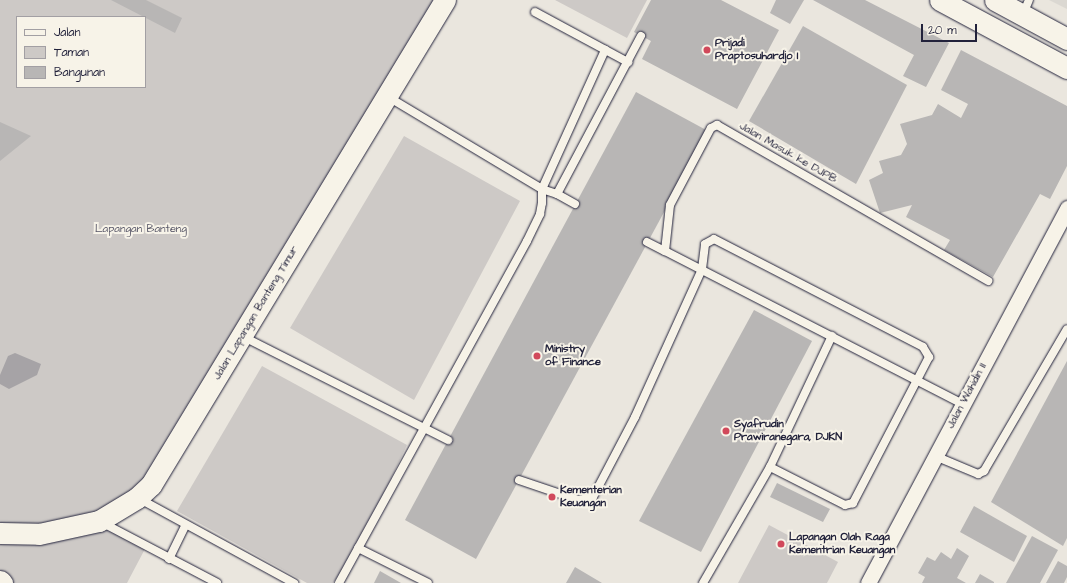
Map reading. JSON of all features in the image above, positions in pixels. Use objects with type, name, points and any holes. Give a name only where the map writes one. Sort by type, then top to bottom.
[{"type":"street","name":"Jalan Lapangan Banteng Timur","points":[[0,533],[39,534],[99,521],[137,498],[163,468],[445,0]]},
{"type":"street","points":[[940,0],[1067,68]]},
{"type":"street","points":[[995,0],[1026,8],[1067,39]]},
{"type":"street","name":"Jalan Wahidin II","points":[[868,583],[1067,208]]},
{"type":"lane","points":[[535,12],[628,62]]},
{"type":"lane","points":[[557,194],[641,36]]},
{"type":"lane","points":[[339,583],[527,241],[540,214],[542,190],[605,50]]},
{"type":"lane","points":[[387,97],[542,190],[557,194],[575,204]]},
{"type":"lane","name":"Jalan Masuk ke DJPB","points":[[665,251],[670,205],[711,128],[717,125],[988,281]]},
{"type":"lane","points":[[519,480],[578,500],[593,497],[635,417],[702,269],[705,244],[714,238],[923,347],[929,357],[853,503],[845,505],[770,467]]},
{"type":"lane","points":[[648,242],[963,404]]},
{"type":"lane","points":[[935,456],[978,474],[984,471],[1067,329]]},
{"type":"lane","points":[[242,335],[423,429],[448,440]]},
{"type":"lane","points":[[703,583],[770,467],[832,336]]},
{"type":"lane","points":[[137,498],[186,526],[294,583]]},
{"type":"lane","points":[[99,521],[217,583]]},
{"type":"lane","points":[[170,559],[186,526]]},
{"type":"lane","points":[[358,548],[428,583]]},
{"type":"shaded area","points":[[1049,0],[1067,0],[1067,9]]},
{"type":"shaded area","points":[[15,353],[41,364],[37,375],[9,389],[0,384],[0,375],[8,356]]},
{"type":"green space","name":"Lapangan Banteng","points":[[0,0],[445,0],[151,485],[99,520],[146,547],[127,583],[8,583],[0,576]]},
{"type":"green space","points":[[555,0],[647,0],[627,38]]},
{"type":"green space","points":[[404,136],[520,201],[414,400],[290,328]]},
{"type":"green space","points":[[262,366],[407,445],[358,548],[333,583],[307,583],[177,511]]},
{"type":"green space","name":"Lapangan Olah Raga Kementrian Keuangan","points":[[769,525],[838,562],[827,583],[738,583]]},
{"type":"building","points":[[111,0],[146,0],[182,18],[175,33],[146,18],[146,16],[142,16]]},
{"type":"building","name":"Prijadi Praptosuhardjo I","points":[[651,0],[721,0],[779,30],[737,109],[642,59],[651,41],[634,32]]},
{"type":"building","points":[[776,0],[804,0],[790,24],[770,13]]},
{"type":"building","points":[[813,0],[865,0],[949,43],[926,87],[903,76],[914,55]]},
{"type":"building","points":[[803,26],[907,85],[856,184],[749,121]]},
{"type":"building","points":[[961,50],[1067,106],[1067,166],[1050,199],[1040,194],[993,277],[944,250],[950,240],[906,217],[912,205],[880,213],[869,180],[883,173],[879,161],[901,155],[907,144],[900,124],[932,115],[938,104],[961,118],[968,104],[941,90]]},
{"type":"building","points":[[636,92],[708,131],[476,559],[405,520]]},
{"type":"building","points":[[0,122],[31,136],[0,161]]},
{"type":"building","name":"Syafrudin Prawiranegara, DJKN","points":[[754,310],[812,341],[701,552],[639,521]]},
{"type":"building","points":[[1067,361],[1067,538],[1063,546],[991,502]]},
{"type":"building","points":[[777,483],[830,509],[823,522],[770,497]]},
{"type":"building","points":[[974,506],[1027,536],[1014,562],[960,532]]},
{"type":"building","points":[[1032,536],[1058,550],[1040,583],[1006,583]]},
{"type":"building","points":[[957,548],[969,556],[957,578],[966,583],[922,583],[925,577],[918,573],[927,557],[935,561],[941,552],[951,559]]},
{"type":"building","points":[[1058,561],[1067,566],[1067,577],[1064,583],[1046,583]]},
{"type":"building","points":[[575,567],[602,583],[566,583]]},
{"type":"building","points":[[380,571],[401,583],[374,583]]},
{"type":"building","points":[[980,574],[994,582],[994,583],[975,583]]},
{"type":"place","name":"Prijadi Praptosuhardjo I","points":[[707,50]]},
{"type":"place","name":"Ministry of Finance","points":[[537,356]]},
{"type":"place","name":"Syafrudin Prawiranegara, DJKN","points":[[726,431]]},
{"type":"place","name":"Kementerian Keuangan","points":[[552,497]]},
{"type":"place","name":"Lapangan Olah Raga Kementrian Keuangan","points":[[781,544]]}]
